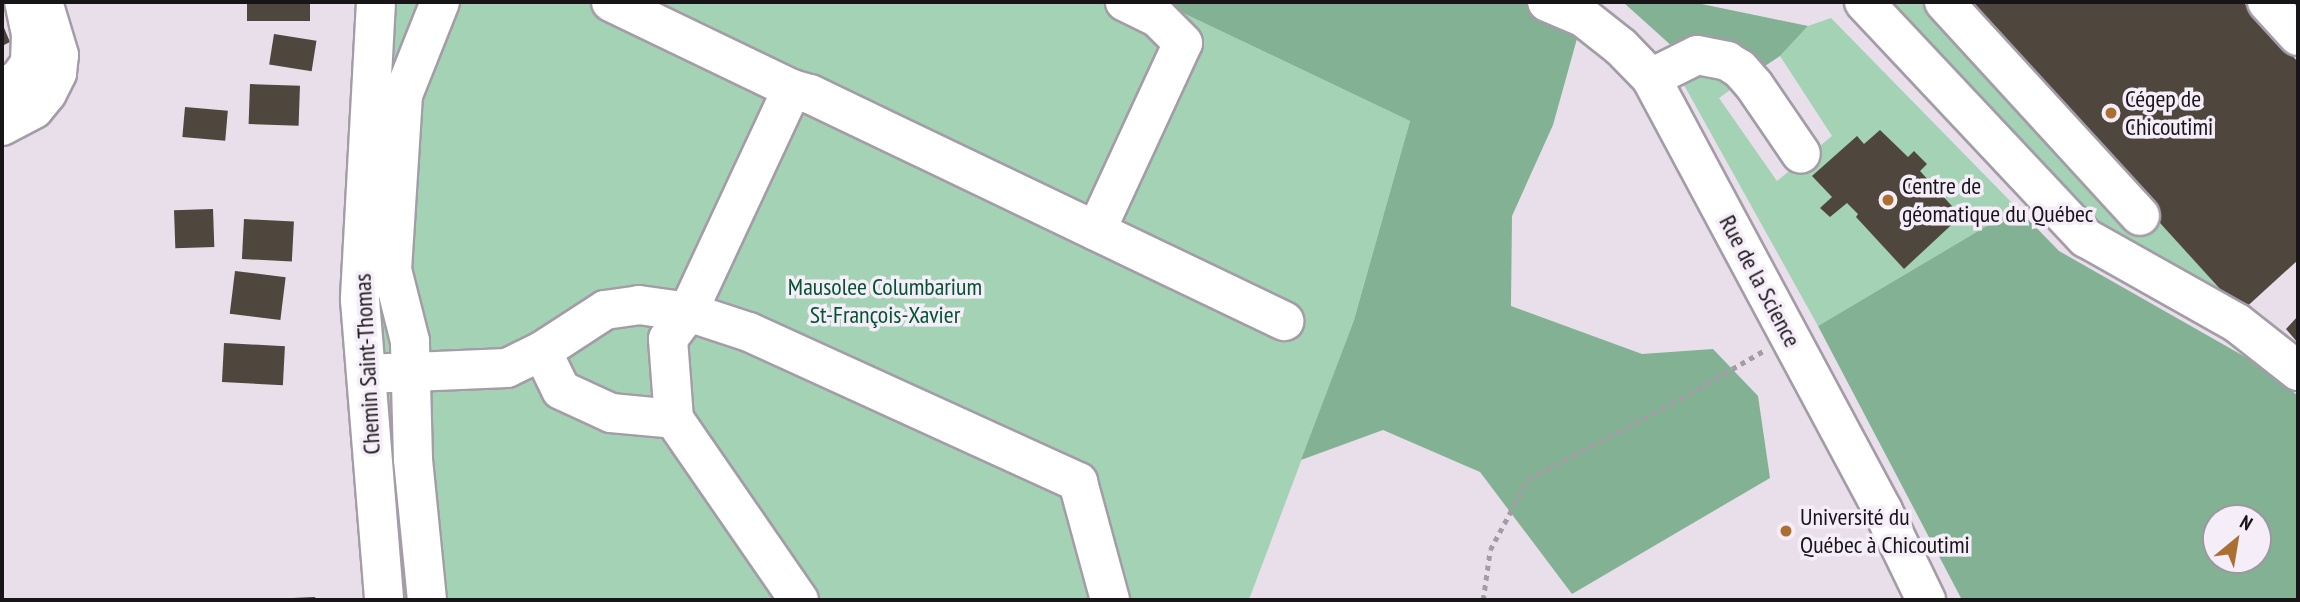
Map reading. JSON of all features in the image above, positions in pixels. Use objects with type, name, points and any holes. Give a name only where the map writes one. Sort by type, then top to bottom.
[{"type":"street","points":[[2,88],[19,79],[30,63],[31,34],[24,2]]},
{"type":"street","points":[[2,126],[34,109],[57,73],[60,55],[43,2]]},
{"type":"street","name":"Chemin Saint-Thomas","points":[[376,2],[360,300],[384,600]]},
{"type":"street","points":[[427,600],[412,459],[413,372],[410,341],[392,270],[402,95],[440,2]]},
{"type":"street","points":[[611,2],[792,89],[810,94],[1284,321]]},
{"type":"street","points":[[1096,231],[1183,43],[1158,18],[1125,2]]},
{"type":"street","name":"Rue de la Science","points":[[1547,2],[1583,17],[1621,47],[1651,78],[1926,600]]},
{"type":"street","points":[[1864,2],[2086,238],[2237,323],[2298,372]]},
{"type":"street","points":[[1944,2],[2140,216]]},
{"type":"street","points":[[2267,2],[2298,36]]},
{"type":"street","points":[[1651,78],[1697,55],[1727,61],[1740,69],[1754,85],[1801,153]]},
{"type":"street","points":[[792,89],[688,312],[668,339],[674,419],[799,600]]},
{"type":"street","points":[[366,374],[506,368],[542,351],[605,310],[639,305],[688,312],[749,332],[1078,482],[1110,600]]},
{"type":"street","points":[[542,351],[561,390],[611,413],[674,419]]},
{"type":"path","points":[[1483,600],[1490,550],[1528,479],[1790,338]]},
{"type":"green space","name":"Mausolee Columbarium St-François-Xavier","points":[[376,2],[1160,2],[1410,121],[1354,320],[1250,597],[1246,600],[384,600],[360,300]]},
{"type":"green space","points":[[1160,2],[1547,2],[1583,17],[1553,125],[1512,216],[1511,306],[1642,354],[1713,349],[1758,396],[1770,478],[1572,594],[1480,472],[1383,430],[1301,460],[1354,320],[1410,121]]},
{"type":"green space","points":[[1623,2],[1692,2],[1808,26],[1780,56],[1759,70],[1674,48]]},
{"type":"green space","points":[[1879,2],[1932,2],[2154,216],[2241,312],[2079,218]]},
{"type":"green space","points":[[1831,18],[2017,208],[1818,326],[1679,76],[1694,67],[1737,85],[1719,98],[1777,181],[1832,136],[1780,56],[1808,26]]},
{"type":"green space","points":[[2017,208],[2059,251],[2263,367],[2298,396],[2298,600],[1962,600],[1818,326]]},
{"type":"building","points":[[247,2],[310,2],[310,21],[247,21]]},
{"type":"building","name":"Cégep de Chicoutimi","points":[[1959,2],[2243,2],[2298,62],[2298,260],[2241,312]]},
{"type":"building","points":[[2,23],[10,42],[2,46]]},
{"type":"building","points":[[274,34],[316,41],[312,71],[269,65]]},
{"type":"building","points":[[250,84],[300,86],[299,126],[249,124]]},
{"type":"building","points":[[185,107],[228,111],[225,141],[182,137]]},
{"type":"building","name":"Centre de géomatique du Québec","points":[[1880,130],[1908,157],[1914,151],[1927,164],[1920,171],[1961,216],[1904,269],[1856,217],[1858,214],[1847,203],[1830,217],[1820,208],[1832,197],[1812,176],[1857,136],[1864,144]]},
{"type":"building","points":[[213,209],[214,247],[175,248],[174,210]]},
{"type":"building","points":[[244,219],[294,222],[292,262],[242,259]]},
{"type":"building","points":[[235,271],[286,277],[280,320],[230,314]]},
{"type":"building","points":[[2298,316],[2298,343],[2286,329]]},
{"type":"building","points":[[224,343],[285,346],[283,385],[222,382]]},
{"type":"building","points":[[315,597],[316,600],[293,598]]},
{"type":"place","name":"Cégep de Chicoutimi","points":[[2111,113]]},
{"type":"place","name":"Centre de géomatique du Québec","points":[[1888,200]]},
{"type":"place","name":"Université du Québec à Chicoutimi","points":[[1786,531]]}]
